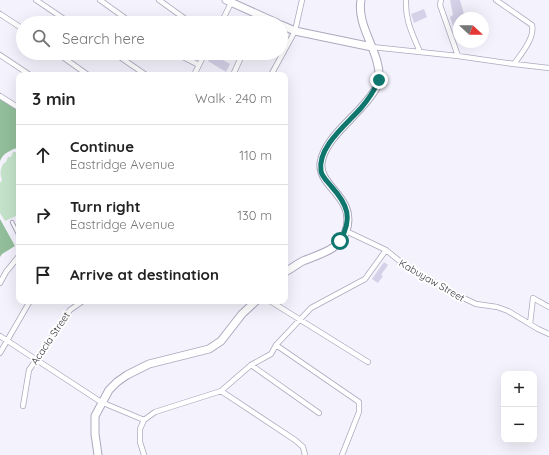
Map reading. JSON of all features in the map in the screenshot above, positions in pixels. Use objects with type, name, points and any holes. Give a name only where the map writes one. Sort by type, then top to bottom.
[{"type":"street","points":[[36,0],[60,16]]},
{"type":"street","points":[[100,0],[122,16]]},
{"type":"street","points":[[159,0],[181,16]]},
{"type":"street","points":[[288,44],[295,31],[302,0]]},
{"type":"street","points":[[288,270],[302,262],[332,250],[346,231],[347,217],[345,204],[321,173],[321,162],[326,150],[341,128],[360,109],[373,93],[379,80],[378,64],[364,27],[360,6],[361,0]]},
{"type":"street","points":[[406,0],[405,12],[420,52]]},
{"type":"street","points":[[441,0],[440,5],[458,56]]},
{"type":"street","points":[[496,0],[532,25],[533,30],[530,38],[514,64]]},
{"type":"street","points":[[223,16],[228,2],[253,16]]},
{"type":"street","points":[[0,14],[16,24]]},
{"type":"street","points":[[288,28],[295,31],[372,47],[549,68]]},
{"type":"street","points":[[0,55],[26,72]]},
{"type":"street","points":[[67,60],[84,72]]},
{"type":"street","points":[[124,60],[142,72]]},
{"type":"street","points":[[189,60],[199,65]]},
{"type":"street","points":[[196,72],[202,60]]},
{"type":"street","points":[[234,72],[240,60]]},
{"type":"street","points":[[273,72],[279,60]]},
{"type":"street","points":[[0,96],[16,106]]},
{"type":"street","name":"Kabuyaw Street","points":[[346,231],[386,250],[402,263],[449,291],[476,304],[497,306],[508,310],[549,334]]},
{"type":"street","points":[[144,455],[140,442],[140,429],[144,420],[155,412],[220,391],[251,365],[271,354],[276,345],[311,308],[365,279],[386,250]]},
{"type":"street","points":[[0,283],[6,272],[16,260]]},
{"type":"street","points":[[530,324],[533,298],[549,307]]},
{"type":"street","points":[[0,354],[28,304]]},
{"type":"street","name":"Acacia Street","points":[[23,406],[29,370],[70,310],[79,304]]},
{"type":"street","points":[[98,455],[95,434],[95,416],[101,402],[109,390],[117,382],[137,369],[150,364],[209,349],[221,341],[242,314],[253,304]]},
{"type":"street","points":[[275,304],[368,362]]},
{"type":"street","points":[[0,336],[36,358],[101,402],[144,420]]},
{"type":"street","points":[[276,345],[359,402],[359,412],[342,455]]},
{"type":"street","points":[[251,365],[319,412]]},
{"type":"street","points":[[220,391],[295,440],[303,447],[305,455]]},
{"type":"lane","points":[[12,222],[16,230]]},
{"type":"green space","points":[[0,99],[16,109],[16,148],[5,154],[0,161]]},
{"type":"green space","points":[[13,152],[16,152],[16,216],[5,221],[0,213],[0,183],[2,180],[1,170],[8,157],[11,157]]},
{"type":"green space","points":[[0,219],[15,246],[2,254],[0,257]]},
{"type":"building","points":[[450,0],[460,0],[463,12],[453,12],[453,15]]},
{"type":"building","points":[[424,9],[427,17],[414,23],[411,14]]},
{"type":"building","points":[[453,15],[453,26],[450,17]]},
{"type":"building","points":[[223,60],[230,64],[226,72],[208,61]]},
{"type":"building","points":[[384,262],[388,265],[381,275],[383,276],[378,283],[372,279]]},
{"type":"route","points":[[340,241],[346,231],[347,217],[345,204],[321,173],[321,162],[326,150],[341,128],[360,109],[373,93],[379,80]]}]
